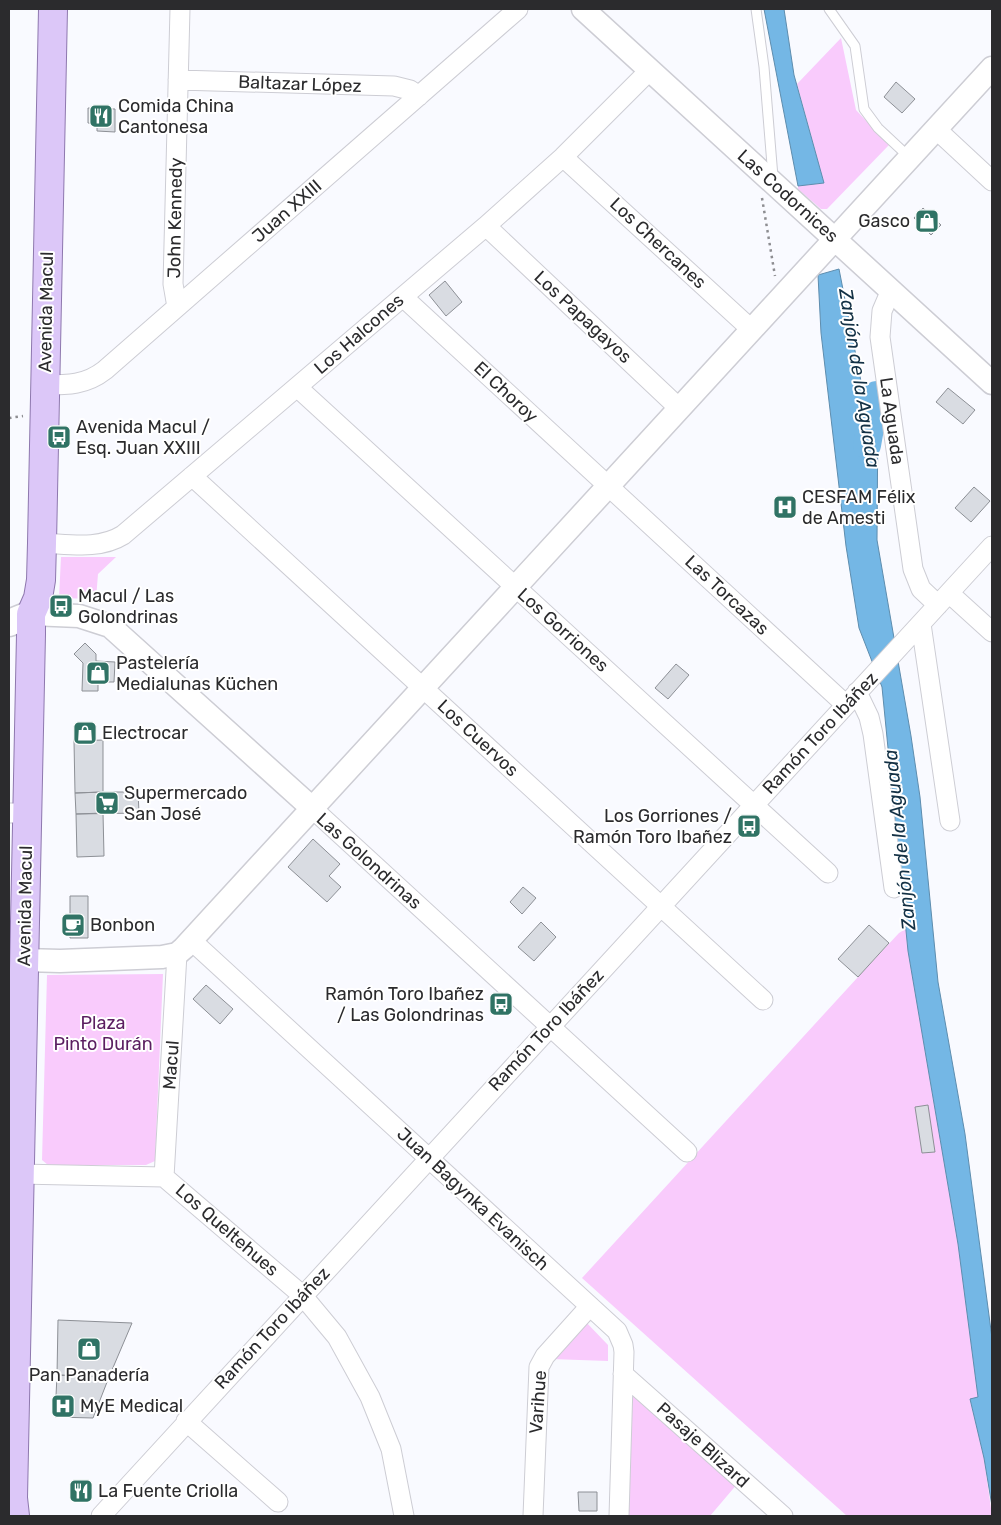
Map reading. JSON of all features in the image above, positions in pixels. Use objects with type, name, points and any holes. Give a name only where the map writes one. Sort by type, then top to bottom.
[{"type":"main road","name":"Avenida Macul","points":[[13,1510],[19,1174],[16,614],[26,597],[18,417],[35,9]]},
{"type":"main road","name":"Avenida Macul","points":[[16,614],[39,588],[42,543],[53,9]]},
{"type":"street","name":"John Kennedy","points":[[177,307],[173,284],[180,9]]},
{"type":"street","name":"Juan XXIII","points":[[44,385],[76,384],[96,377],[518,9]]},
{"type":"street","name":"Las Codornices","points":[[583,9],[650,70],[767,191],[835,239],[992,382]]},
{"type":"street","points":[[19,950],[60,961],[162,957],[184,947],[313,809],[992,68]]},
{"type":"street","name":"Los Halcones","points":[[42,543],[97,545],[111,542],[123,535],[486,226],[564,157],[650,70]]},
{"type":"street","name":"Baltazar López","points":[[178,80],[394,86],[410,90],[419,96]]},
{"type":"street","points":[[936,130],[992,181]]},
{"type":"street","name":"Los Chercanes","points":[[564,157],[752,330]]},
{"type":"street","name":"Los Papagayos","points":[[486,226],[680,409]]},
{"type":"street","name":"La Aguada","points":[[891,290],[882,311],[880,337],[913,569],[921,589],[943,599],[992,632]]},
{"type":"street","name":"El Choroy","points":[[403,297],[608,486]]},
{"type":"street","name":"Los Gorriones","points":[[297,387],[828,873]]},
{"type":"street","name":"Los Cuervos","points":[[192,476],[763,1000]]},
{"type":"street","name":"Las Torcazas","points":[[608,486],[856,694]]},
{"type":"street","name":"Ramón Toro Ibáñez","points":[[101,1516],[186,1421],[992,546]]},
{"type":"street","name":"Las Golondrinas","points":[[16,614],[79,616],[110,626],[313,809],[687,1152]]},
{"type":"street","points":[[921,624],[950,821]]},
{"type":"street","points":[[856,694],[869,717],[873,734],[894,888]]},
{"type":"street","name":"Juan Bagynka Evanisch","points":[[184,947],[428,1158],[590,1306],[621,1338],[624,1352],[619,1516]]},
{"type":"street","name":"Macul","points":[[164,1176],[184,947]]},
{"type":"street","name":"Los Queltehues","points":[[19,1174],[164,1176],[302,1295],[337,1337],[370,1397],[390,1450],[404,1516]]},
{"type":"street","name":"Varihue","points":[[533,1516],[539,1367],[545,1356],[590,1306]]},
{"type":"street","name":"Pasaje Blizard","points":[[623,1374],[783,1516]]},
{"type":"street","points":[[186,1421],[278,1502]]},
{"type":"lane","points":[[756,9],[764,67],[767,191]]},
{"type":"lane","points":[[829,9],[855,46],[864,109],[878,128],[910,157]]},
{"type":"path","points":[[767,191],[775,276]]},
{"type":"green space","points":[[841,38],[856,110],[889,145],[827,209],[821,209],[798,189],[798,186],[824,183],[797,84]]},
{"type":"green space","points":[[61,557],[116,557],[98,574],[96,599],[59,598]]},
{"type":"green space","points":[[907,928],[908,951],[958,1244],[978,1397],[970,1400],[984,1458],[992,1516],[847,1516],[582,1278],[858,977],[899,933]]},
{"type":"green space","name":"Plaza Pinto Durán","points":[[163,974],[155,1161],[146,1165],[48,1165],[42,1160],[47,975]]},
{"type":"green space","points":[[584,1320],[608,1345],[608,1361],[551,1359]]},
{"type":"green space","points":[[631,1387],[738,1483],[710,1516],[628,1516]]},
{"type":"water","points":[[764,9],[784,9],[794,75],[824,183],[798,186]]},
{"type":"water","name":"Zanjón de la Aguada","points":[[839,269],[866,407],[878,407],[877,540],[920,797],[938,982],[965,1134],[992,1338],[992,1506],[984,1458],[970,1399],[978,1397],[958,1244],[908,951],[882,687],[859,628],[846,546],[821,333],[818,275]]},
{"type":"building","points":[[896,82],[915,99],[902,113],[884,97]]},
{"type":"building","name":"Comida China Cantonesa","points":[[88,108],[115,109],[115,132],[97,131],[97,124],[88,123]]},
{"type":"building","name":"Gasco","points":[[923,208],[941,225],[931,235],[914,218]]},
{"type":"building","points":[[445,281],[462,302],[446,316],[429,295]]},
{"type":"building","points":[[948,388],[975,410],[963,424],[936,402]]},
{"type":"building","points":[[974,487],[990,501],[971,522],[955,508]]},
{"type":"building","name":"Pastelería Medialunas Küchen","points":[[85,643],[96,654],[96,661],[115,662],[114,682],[98,682],[98,691],[82,691],[83,663],[74,654]]},
{"type":"building","points":[[676,664],[689,675],[668,699],[655,688]]},
{"type":"building","name":"Electrocar","points":[[74,726],[96,726],[96,741],[74,741]]},
{"type":"building","points":[[103,740],[103,792],[75,793],[74,741]]},
{"type":"building","name":"Supermercado San José","points":[[138,792],[139,813],[76,814],[75,793]]},
{"type":"building","points":[[103,813],[104,856],[77,857],[76,814]]},
{"type":"building","points":[[313,839],[340,864],[329,876],[341,887],[327,902],[288,867]]},
{"type":"building","points":[[523,887],[536,898],[522,914],[510,902]]},
{"type":"building","points":[[70,896],[88,896],[88,938],[70,938]]},
{"type":"building","points":[[541,922],[556,937],[534,961],[518,947]]},
{"type":"building","points":[[869,925],[889,943],[858,977],[838,959]]},
{"type":"building","points":[[206,985],[233,1009],[220,1024],[193,999]]},
{"type":"building","points":[[928,1105],[935,1152],[922,1153],[915,1107]]},
{"type":"building","name":"Pan Panadería","points":[[58,1320],[132,1323],[109,1377],[57,1375]]},
{"type":"building","points":[[57,1375],[109,1377],[93,1418],[55,1417]]},
{"type":"building","points":[[578,1492],[597,1492],[597,1511],[579,1511]]},
{"type":"waterway","name":"Zanjón de la Aguada","points":[[867,445],[876,395]]},
{"type":"place","name":"Comida China Cantonesa","points":[[101,116]]},
{"type":"place","name":"Gasco","points":[[927,221]]},
{"type":"place","name":"Avenida Macul / Esq. Juan XXIII","points":[[59,437]]},
{"type":"place","name":"CESFAM Félix de Amesti","points":[[785,507]]},
{"type":"place","name":"Macul / Las Golondrinas","points":[[61,606]]},
{"type":"place","name":"Pastelería Medialunas Küchen","points":[[98,673]]},
{"type":"place","name":"Electrocar","points":[[85,733]]},
{"type":"place","name":"Supermercado San José","points":[[107,803]]},
{"type":"place","name":"Los Gorriones / Ramón Toro Ibañez","points":[[749,826]]},
{"type":"place","name":"Bonbon","points":[[73,925]]},
{"type":"place","name":"Ramón Toro Ibañez / Las Golondrinas","points":[[501,1004]]},
{"type":"place","name":"Pan Panadería","points":[[89,1349]]},
{"type":"place","name":"MyE Medical","points":[[63,1406]]},
{"type":"place","name":"La Fuente Criolla","points":[[81,1491]]}]
